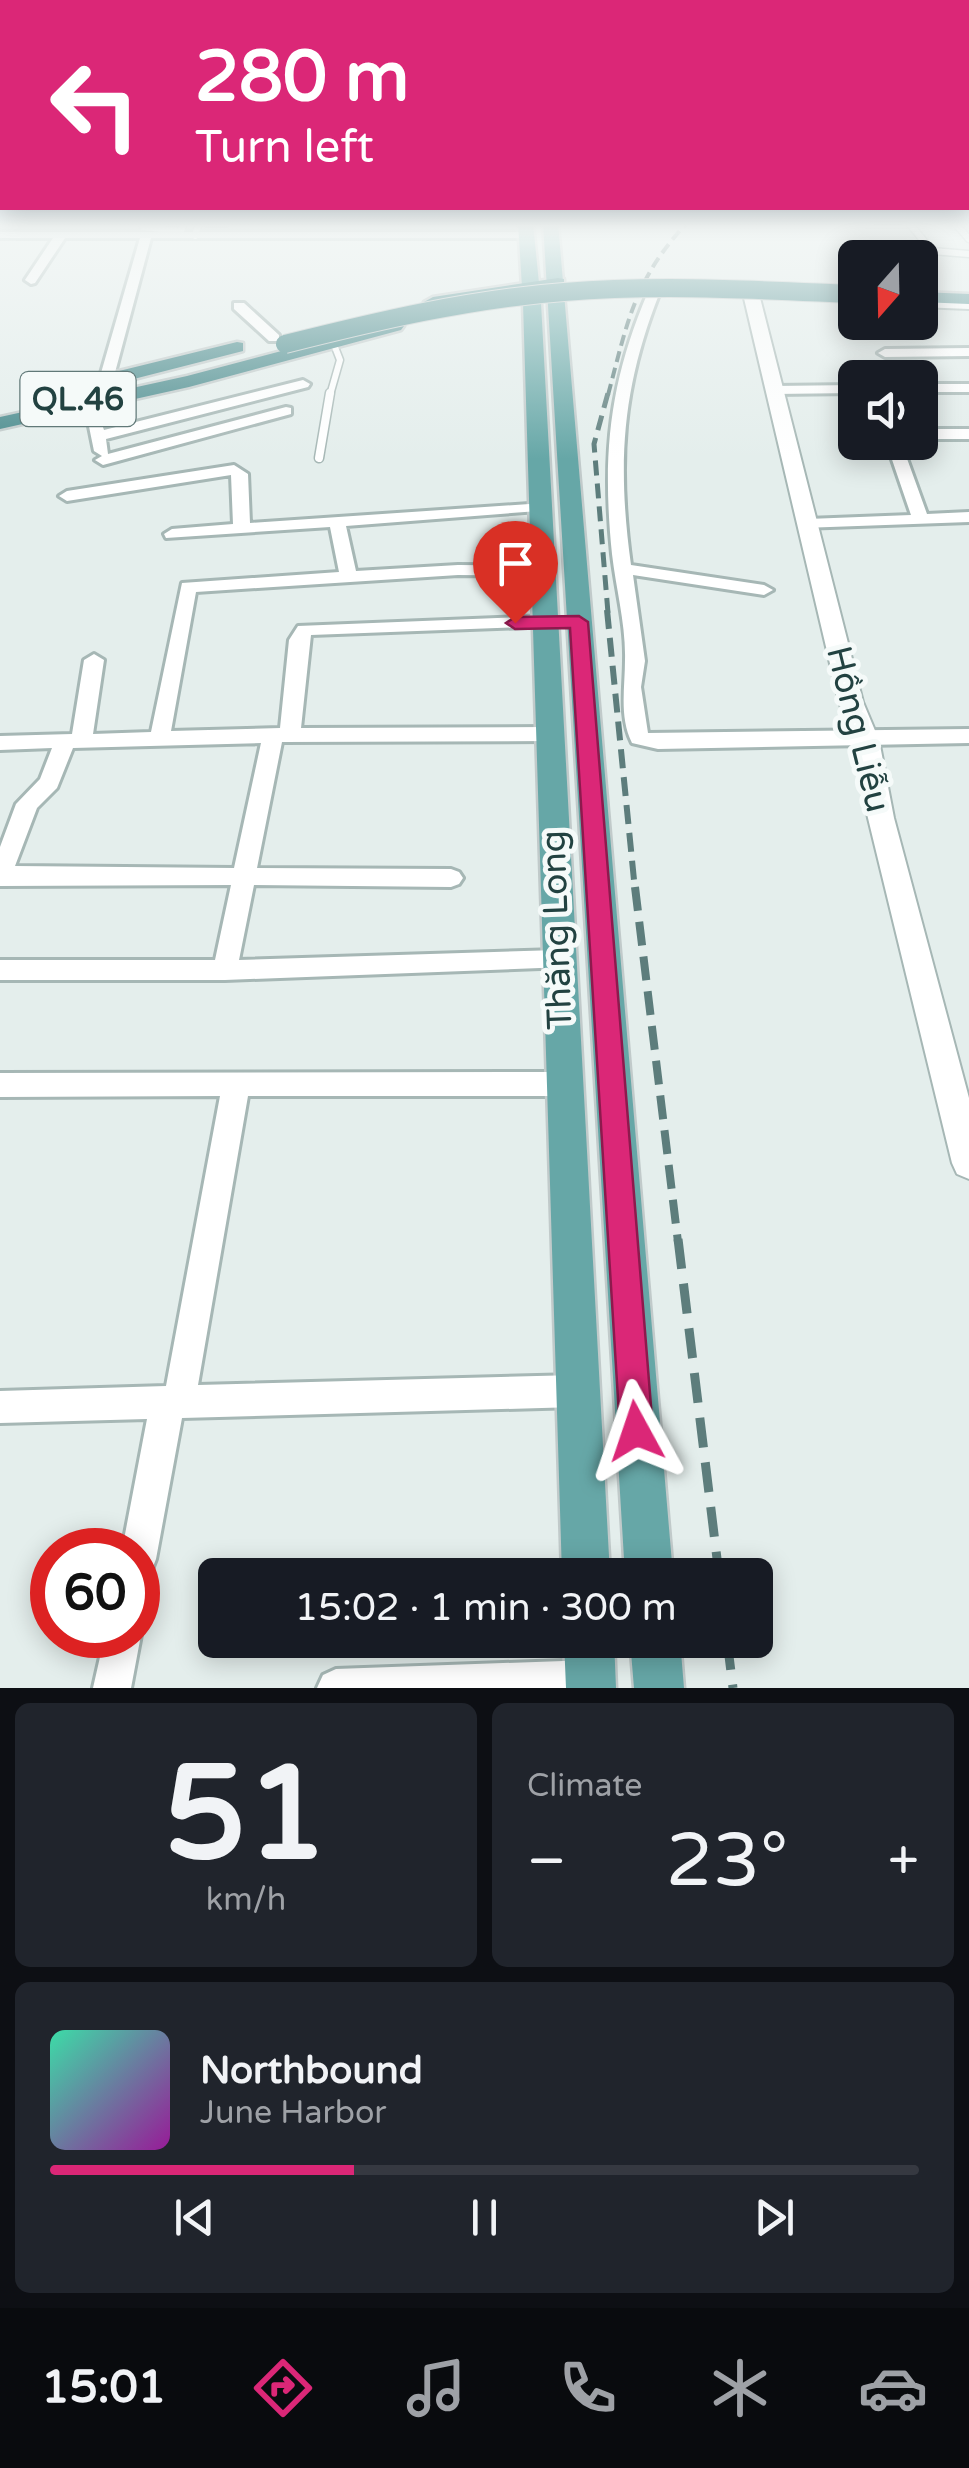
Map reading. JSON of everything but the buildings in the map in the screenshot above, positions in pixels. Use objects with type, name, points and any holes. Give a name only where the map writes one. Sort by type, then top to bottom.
[{"type":"highway","name":"QL.46","points":[[0,417],[279,341],[484,302]]},
{"type":"highway","points":[[0,417],[106,380],[279,341],[492,302]]},
{"type":"highway","points":[[0,417],[89,404],[503,302]]},
{"type":"main road","name":"Thăng Long","points":[[545,302],[538,506],[585,1558]]},
{"type":"main road","name":"Thăng Long","points":[[546,302],[579,622],[624,1284],[648,1558]]},
{"type":"main road","points":[[546,622],[579,622]]},
{"type":"main road","points":[[656,1658],[659,1688]]},
{"type":"street","points":[[106,380],[127,302]]},
{"type":"street","points":[[650,302],[632,345],[619,405],[615,462],[635,662],[632,687],[638,735],[644,742],[969,736]]},
{"type":"street","name":"Hồng Liễu","points":[[752,302],[851,702],[866,740],[882,818],[961,1100],[969,1163]]},
{"type":"street","points":[[238,306],[279,341]]},
{"type":"street","points":[[885,353],[969,352]]},
{"type":"street","points":[[100,436],[303,384]]},
{"type":"street","points":[[774,390],[838,388]]},
{"type":"street","points":[[938,388],[969,388]]},
{"type":"street","points":[[89,404],[112,488]]},
{"type":"street","points":[[103,460],[286,411]]},
{"type":"street","points":[[938,434],[969,434]]},
{"type":"street","points":[[900,460],[921,519]]},
{"type":"street","points":[[67,496],[234,470],[240,474],[243,490],[242,529]]},
{"type":"street","points":[[172,534],[538,506]]},
{"type":"street","points":[[808,524],[969,516]]},
{"type":"street","points":[[337,521],[348,578]]},
{"type":"street","points":[[624,569],[764,590]]},
{"type":"street","points":[[160,738],[186,588],[458,570],[543,571]]},
{"type":"street","points":[[225,970],[243,878],[282,735],[298,640],[305,630],[546,622]]},
{"type":"street","points":[[94,660],[74,740],[49,783],[27,804],[0,876],[450,878]]},
{"type":"street","points":[[0,743],[282,735],[548,734]]},
{"type":"street","points":[[0,970],[225,970],[558,960]]},
{"type":"street","points":[[0,1086],[563,1084]]},
{"type":"street","points":[[145,1528],[236,1086]]},
{"type":"street","points":[[0,1407],[576,1391]]},
{"type":"street","points":[[112,1688],[118,1658]]},
{"type":"street","points":[[336,1688],[590,1669]]},
{"type":"lane","points":[[319,458],[340,360],[333,342]]},
{"type":"railway","points":[[608,395],[636,302]]},
{"type":"railway","points":[[608,393],[594,444],[608,613]]},
{"type":"railway","points":[[607,610],[635,890]]},
{"type":"railway","points":[[635,887],[678,1242]]},
{"type":"railway","points":[[678,1239],[717,1558]]},
{"type":"railway","points":[[729,1658],[733,1688]]},
{"type":"route","points":[[515,623],[579,622],[636,1431]]}]
